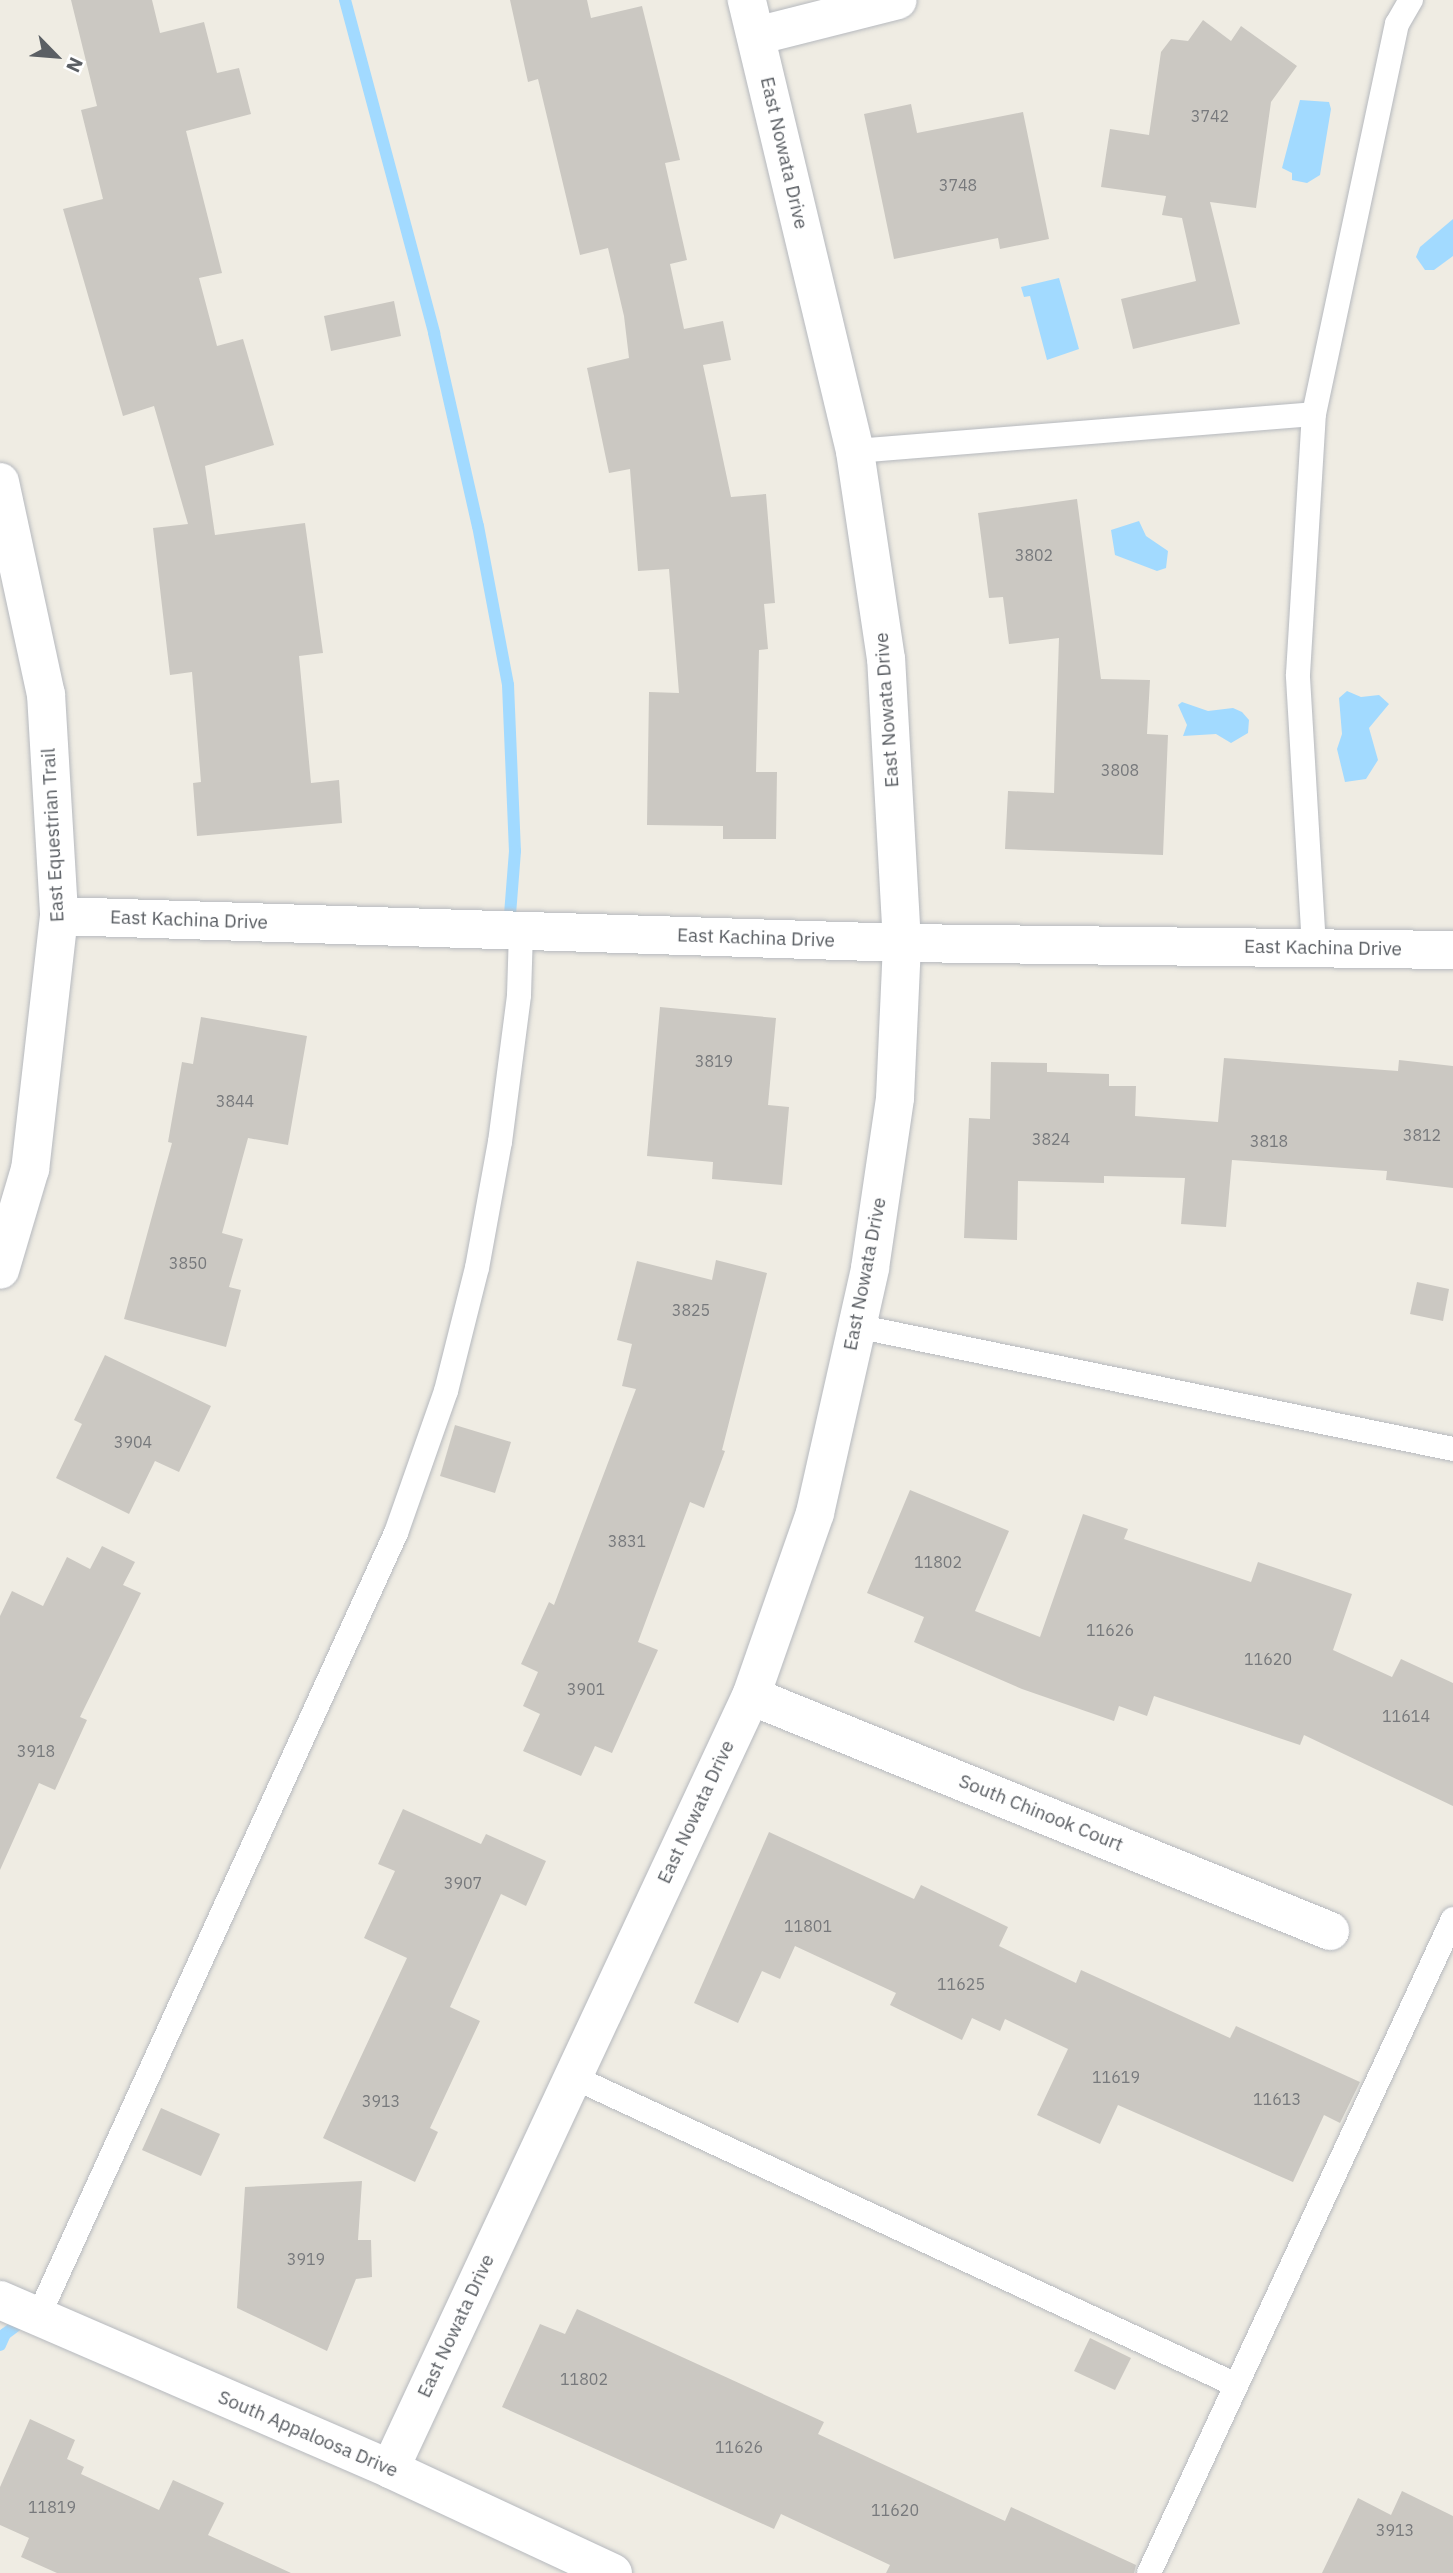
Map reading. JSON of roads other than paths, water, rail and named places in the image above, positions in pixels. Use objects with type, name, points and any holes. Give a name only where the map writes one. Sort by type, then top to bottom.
[{"type":"street","points":[[752,18],[898,0]]},
{"type":"street","name":"East Nowata Drive","points":[[390,2469],[571,2076],[751,1696],[815,1513],[870,1268],[895,1098],[902,943],[886,659],[855,452],[752,18]]},
{"type":"street","name":"East Equestrian Trail","points":[[0,482],[47,694],[60,916],[30,1169],[0,1270]]},
{"type":"street","name":"East Kachina Drive","points":[[60,916],[902,943],[1453,950]]},
{"type":"street","name":"South Chinook Court","points":[[751,1696],[1330,1931]]},
{"type":"street","name":"South Appaloosa Drive","points":[[0,2300],[390,2469],[613,2573]]},
{"type":"lane","points":[[1314,947],[1298,674],[1314,414],[1397,24],[1410,0]]},
{"type":"lane","points":[[855,452],[1314,414]]},
{"type":"lane","points":[[38,2317],[266,1822],[410,1494],[446,1391],[477,1268],[504,1115],[519,995],[521,931]]},
{"type":"lane","points":[[856,1326],[1453,1449]]},
{"type":"lane","points":[[1149,2573],[1453,1919]]},
{"type":"lane","points":[[571,2076],[1236,2385]]},
{"type":"water","points":[[1300,100],[1329,102],[1331,109],[1320,175],[1307,183],[1292,180],[1292,173],[1282,168]]},
{"type":"water","points":[[1453,219],[1453,256],[1434,270],[1425,270],[1416,257],[1420,247]]},
{"type":"water","points":[[1059,278],[1079,349],[1047,360],[1030,296],[1024,297],[1021,287]]},
{"type":"water","points":[[1139,521],[1146,536],[1168,551],[1166,568],[1157,571],[1115,555],[1111,530]]},
{"type":"water","points":[[1347,691],[1361,697],[1379,695],[1389,704],[1369,728],[1378,760],[1366,779],[1345,782],[1337,749],[1342,734],[1339,698]]},
{"type":"water","points":[[1182,702],[1208,711],[1233,708],[1242,712],[1249,720],[1248,733],[1231,743],[1216,734],[1183,736],[1187,725],[1178,705]]},
{"type":"waterway","points":[[345,0],[434,333],[478,526],[508,685],[515,851],[509,927]]},
{"type":"waterway","points":[[0,2345],[5,2334],[26,2318]]}]
